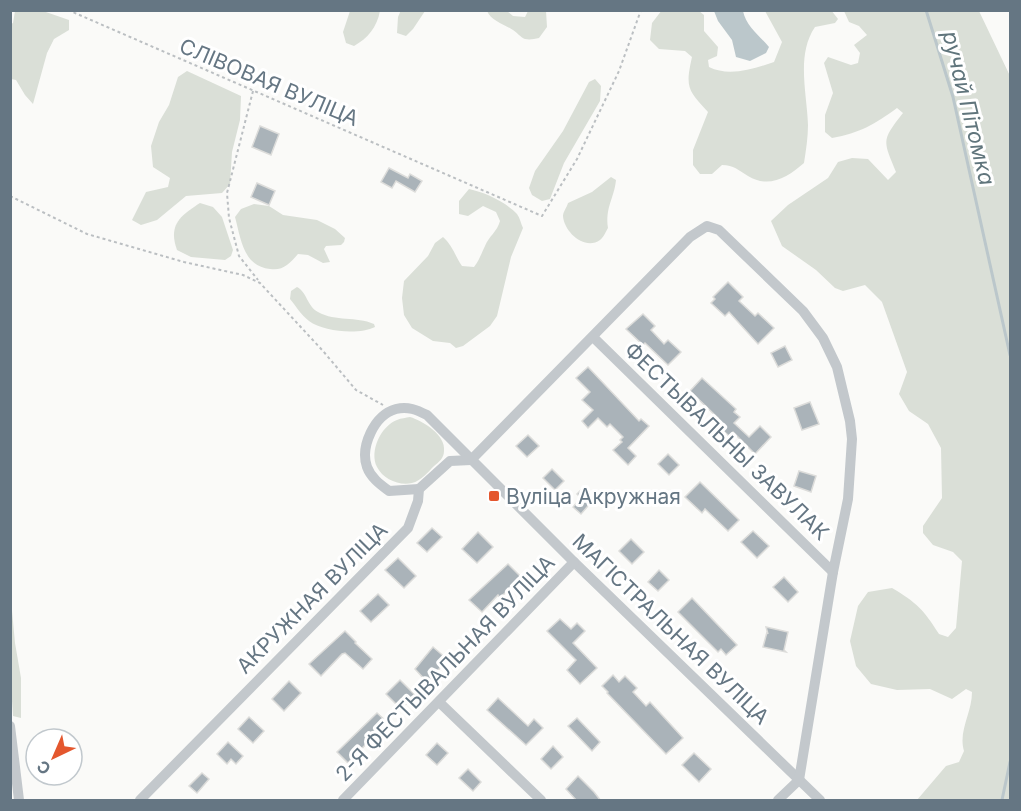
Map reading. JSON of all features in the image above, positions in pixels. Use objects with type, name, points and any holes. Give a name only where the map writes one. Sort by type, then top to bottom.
[{"type":"street","points":[[394,410],[378,421],[370,435],[365,455],[368,469],[377,482],[389,491],[419,489],[450,461],[471,460],[690,237],[707,226],[719,230],[803,311],[823,338],[837,367],[852,439],[848,499],[833,572],[798,780],[778,801]]},
{"type":"street","name":"ФЕСТЫВАЛЬНЫ ЗАВУЛАК","points":[[593,337],[833,572]]},
{"type":"street","name":"МАГІСТРАЛЬНАЯ ВУЛІЦА","points":[[394,410],[413,408],[427,415],[574,562],[820,801]]},
{"type":"street","name":"АКРУЖНАЯ ВУЛІЦА","points":[[140,801],[408,528],[418,501],[419,489]]},
{"type":"street","name":"2-Я ФЕСТЫВАЛЬНАЯ ВУЛІЦА","points":[[343,801],[574,562]]},
{"type":"street","points":[[439,702],[541,801]]},
{"type":"street","points":[[10,726],[19,801]]},
{"type":"path","name":"СЛІВОВАЯ ВУЛІЦА","points":[[68,10],[143,45],[254,90],[460,179],[532,214],[542,216],[577,159],[619,71],[641,10]]},
{"type":"path","points":[[254,90],[227,193],[229,218],[239,256],[260,283],[357,390],[394,410]]},
{"type":"path","points":[[10,196],[87,234],[184,262],[243,276],[260,283]]},
{"type":"shaded area","points":[[401,10],[425,11],[406,36],[397,33]]},
{"type":"shaded area","points":[[662,10],[699,11],[704,15],[704,31],[718,47],[717,56],[708,60],[709,67],[733,72],[774,62],[782,42],[765,11],[831,10],[838,19],[835,23],[815,27],[806,50],[804,74],[808,125],[804,163],[785,177],[771,181],[756,180],[726,165],[722,165],[712,174],[700,174],[693,165],[693,150],[708,112],[690,88],[692,57],[685,51],[659,49],[650,40],[652,23]]},
{"type":"shaded area","points":[[15,11],[43,11],[69,20],[69,30],[54,39],[47,53],[33,104],[16,80],[11,79],[11,24]]},
{"type":"shaded area","points":[[350,11],[380,11],[371,32],[354,46],[346,43],[343,32]]},
{"type":"shaded area","points":[[487,11],[507,11],[513,16],[525,17],[528,11],[546,11],[547,27],[539,38],[525,39],[495,20]]},
{"type":"shaded area","points":[[714,11],[743,11],[750,26],[769,47],[766,53],[750,61],[736,57],[732,40],[718,21]]},
{"type":"shaded area","points":[[844,11],[979,11],[1010,76],[1010,800],[917,800],[946,766],[959,762],[964,751],[963,736],[972,692],[966,689],[952,699],[930,689],[897,690],[871,684],[856,666],[850,641],[858,606],[868,592],[892,588],[919,607],[939,634],[948,637],[956,628],[962,561],[953,552],[933,545],[923,533],[923,526],[942,498],[941,448],[928,424],[909,411],[899,394],[907,372],[882,302],[865,285],[843,291],[835,288],[816,270],[782,246],[771,221],[788,205],[828,178],[838,162],[852,158],[868,159],[888,180],[896,172],[886,141],[903,113],[897,108],[859,131],[832,138],[825,132],[825,115],[833,93],[824,63],[828,57],[851,65],[858,63],[860,53],[854,45],[867,35],[859,26],[849,22]]},
{"type":"shaded area","points":[[187,71],[241,96],[240,120],[232,152],[230,184],[222,193],[186,196],[157,220],[141,225],[132,220],[146,192],[168,187],[170,178],[153,167],[151,146],[159,122],[169,105],[178,77]]},
{"type":"shaded area","points":[[595,79],[601,86],[600,101],[564,163],[550,199],[542,201],[532,195],[529,188],[535,171],[563,131],[589,82]]},
{"type":"shaded area","points":[[611,177],[616,180],[608,214],[608,228],[604,236],[594,243],[576,238],[564,222],[563,214],[568,203],[592,192]]},
{"type":"shaded area","points":[[469,189],[488,195],[507,205],[517,214],[523,228],[511,257],[497,316],[490,326],[463,346],[456,348],[450,343],[433,341],[412,328],[404,315],[402,298],[404,281],[428,256],[435,243],[443,237],[452,247],[462,266],[474,267],[478,261],[500,221],[496,212],[483,206],[468,216],[459,214],[459,201]]},
{"type":"shaded area","points":[[200,203],[213,207],[222,217],[233,250],[231,256],[225,260],[191,257],[177,250],[175,228],[187,212]]},
{"type":"shaded area","points":[[254,204],[269,206],[283,215],[317,220],[335,229],[345,238],[344,242],[341,245],[326,246],[324,249],[330,262],[323,263],[308,255],[298,254],[282,268],[261,267],[254,263],[245,250],[235,217],[241,209]]},
{"type":"shaded area","points":[[297,287],[318,312],[332,317],[360,320],[374,324],[375,327],[351,332],[315,325],[290,299],[291,291]]},
{"type":"shaded area","points":[[410,417],[427,425],[438,434],[444,445],[444,453],[442,458],[421,478],[412,483],[402,483],[387,478],[380,471],[374,454],[378,440],[386,428],[397,420]]},
{"type":"shaded area","points":[[10,589],[21,678],[21,718],[13,716],[10,671]]},
{"type":"building","points":[[260,126],[279,134],[271,155],[252,147]]},
{"type":"building","points":[[389,168],[408,178],[410,174],[422,181],[415,192],[396,181],[392,188],[381,182]]},
{"type":"building","points":[[257,183],[275,191],[269,205],[251,197]]},
{"type":"building","points":[[728,282],[743,297],[739,301],[755,316],[758,313],[774,328],[758,344],[729,312],[725,316],[711,303],[715,299],[713,297]]},
{"type":"building","points":[[643,314],[655,326],[651,330],[664,344],[668,340],[681,352],[668,365],[626,329]]},
{"type":"building","points":[[785,346],[792,360],[778,367],[771,353]]},
{"type":"building","points":[[588,367],[639,421],[641,419],[649,426],[628,448],[636,456],[628,465],[613,450],[622,442],[620,440],[623,437],[610,424],[607,427],[598,418],[588,428],[582,421],[593,410],[582,400],[590,392],[576,378]]},
{"type":"building","points":[[702,378],[736,409],[734,412],[740,417],[734,423],[749,437],[760,426],[771,437],[755,454],[733,432],[729,436],[714,423],[718,418],[690,391]]},
{"type":"building","points":[[810,402],[819,424],[802,430],[794,408]]},
{"type":"building","points":[[528,435],[539,446],[527,457],[516,446]]},
{"type":"building","points":[[668,454],[679,465],[669,475],[658,464]]},
{"type":"building","points":[[552,469],[564,481],[555,490],[543,478]]},
{"type":"building","points":[[799,471],[816,476],[811,492],[794,486]]},
{"type":"building","points":[[700,482],[739,520],[728,531],[705,509],[702,513],[685,497]]},
{"type":"building","points":[[583,488],[594,499],[581,514],[573,507],[581,498],[577,494]]},
{"type":"building","points":[[432,528],[442,537],[427,552],[417,543]]},
{"type":"building","points":[[753,531],[769,546],[757,558],[741,542]]},
{"type":"building","points":[[478,532],[493,547],[477,563],[462,549]]},
{"type":"building","points":[[631,539],[644,552],[632,564],[619,551]]},
{"type":"building","points":[[398,558],[416,576],[404,588],[385,570]]},
{"type":"building","points":[[508,564],[521,577],[500,598],[498,595],[482,612],[469,600]]},
{"type":"building","points":[[659,570],[669,580],[658,591],[648,582]]},
{"type":"building","points":[[784,577],[798,592],[788,602],[773,587]]},
{"type":"building","points":[[378,594],[389,605],[371,622],[360,611]]},
{"type":"building","points":[[692,598],[737,645],[726,655],[721,649],[718,652],[678,612]]},
{"type":"building","points":[[560,619],[571,629],[577,623],[585,631],[573,643],[597,668],[580,684],[567,670],[576,660],[547,631]]},
{"type":"building","points":[[766,627],[788,632],[784,650],[786,652],[763,647],[767,632],[768,634]]},
{"type":"building","points":[[345,631],[372,659],[363,669],[345,653],[342,654],[321,676],[309,664]]},
{"type":"building","points":[[433,647],[447,659],[428,683],[415,669]]},
{"type":"building","points":[[613,675],[619,682],[625,676],[637,688],[633,692],[646,706],[650,702],[683,738],[666,754],[602,686]]},
{"type":"building","points":[[400,680],[415,695],[401,709],[386,694]]},
{"type":"building","points":[[289,681],[301,693],[284,711],[272,699]]},
{"type":"building","points":[[498,698],[528,726],[534,719],[543,728],[526,745],[487,710]]},
{"type":"building","points":[[377,713],[387,722],[348,763],[337,752]]},
{"type":"building","points":[[249,717],[264,731],[253,743],[238,729]]},
{"type":"building","points":[[577,718],[600,742],[592,751],[568,726]]},
{"type":"building","points":[[228,742],[243,756],[236,764],[231,759],[227,764],[217,754]]},
{"type":"building","points":[[437,743],[448,753],[437,765],[426,755]]},
{"type":"building","points":[[553,746],[563,757],[551,769],[541,759]]},
{"type":"building","points":[[694,753],[711,769],[699,782],[682,765]]},
{"type":"building","points":[[468,769],[481,782],[473,791],[459,778]]},
{"type":"building","points":[[202,773],[209,779],[197,793],[189,786]]},
{"type":"building","points":[[578,776],[601,801],[577,801],[566,789]]},
{"type":"waterway","name":"ручай Пітомка","points":[[926,10],[953,97],[1010,355]]},
{"type":"waterway","name":"ручай Пітомка","points":[[1002,800],[1010,762]]},
{"type":"place","name":"Вуліца Акружная","points":[[494,496]]}]
